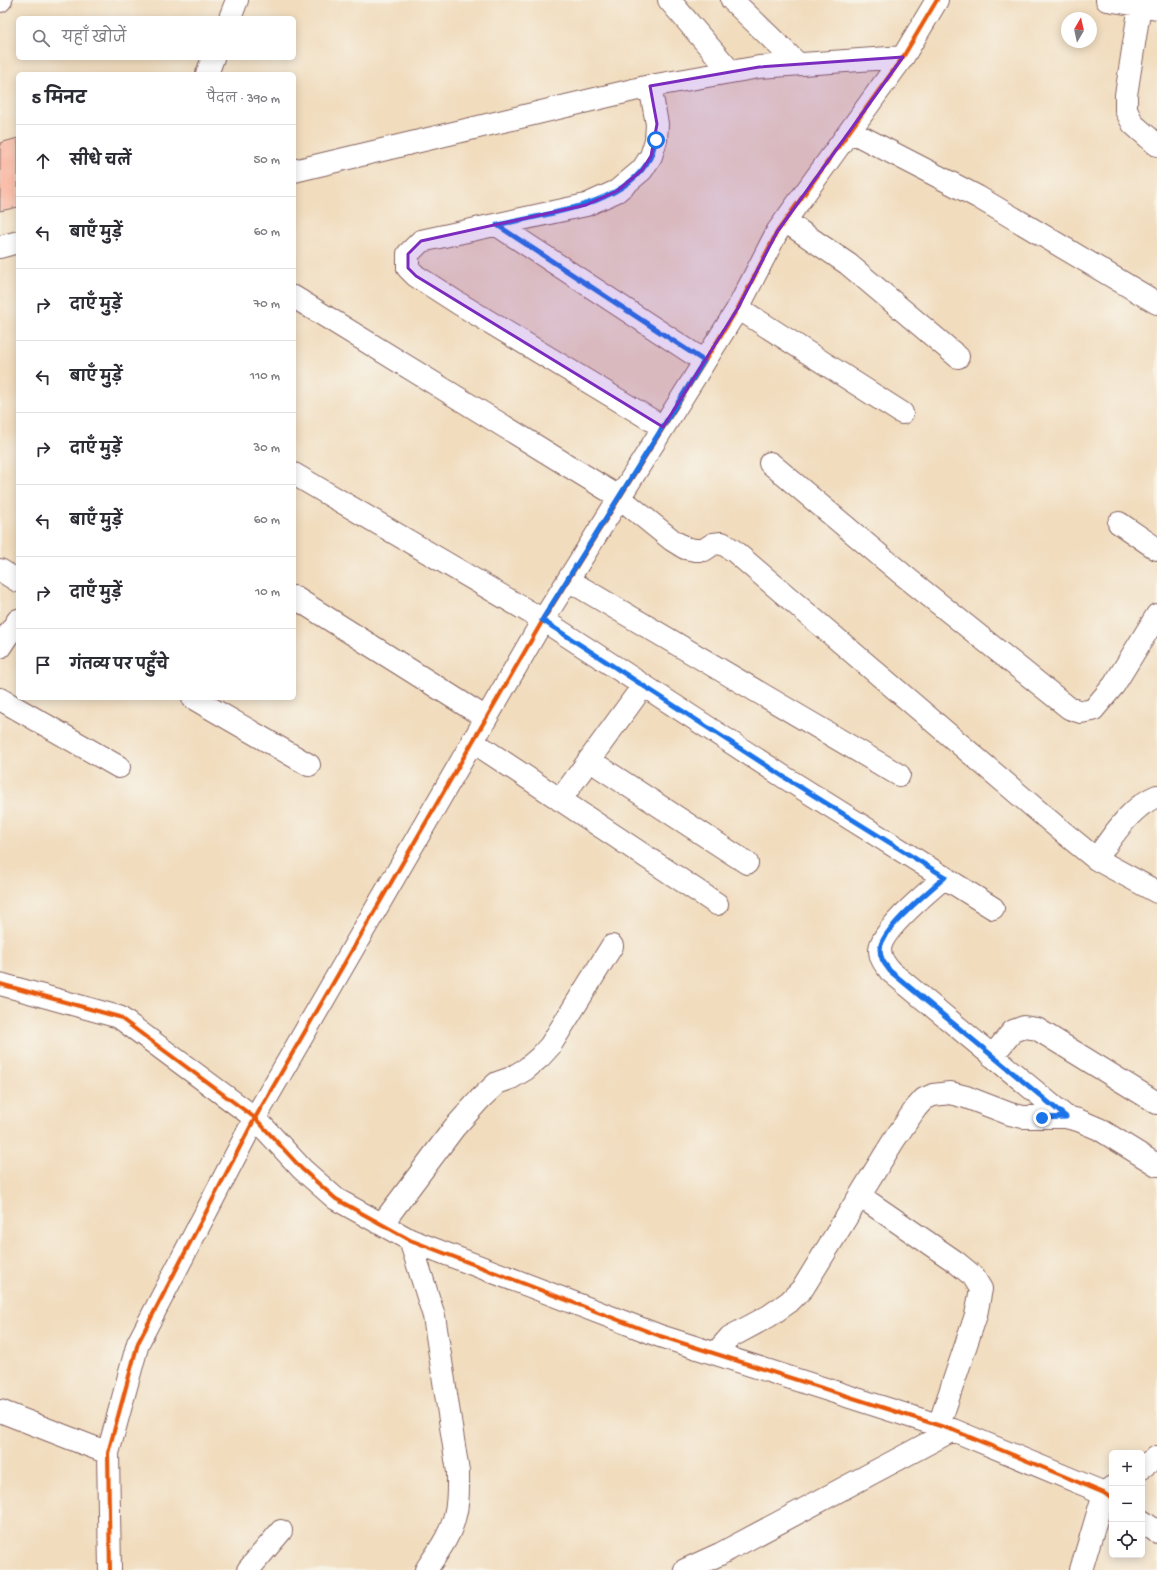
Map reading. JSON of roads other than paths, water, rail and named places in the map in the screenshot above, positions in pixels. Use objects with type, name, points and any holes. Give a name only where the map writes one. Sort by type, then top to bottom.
[{"type":"street","points":[[231,16],[237,0]]},
{"type":"street","points":[[669,0],[731,72]]},
{"type":"street","points":[[732,0],[798,64]]},
{"type":"street","points":[[110,1570],[108,1453],[138,1343],[255,1118],[542,620],[738,308],[778,232],[903,57],[937,0]]},
{"type":"street","points":[[1106,0],[1149,6],[1126,96],[1126,110],[1133,124],[1157,145]]},
{"type":"street","points":[[296,171],[650,86],[759,67],[903,57]]},
{"type":"street","points":[[208,72],[212,60]]},
{"type":"street","points":[[650,86],[657,124],[656,140],[651,156],[642,170],[617,191],[586,205],[421,241],[408,254],[408,268],[422,280],[663,427]]},
{"type":"street","points":[[850,131],[978,197],[1157,303]]},
{"type":"street","points":[[785,221],[848,264],[958,357]]},
{"type":"street","points":[[497,225],[704,361]]},
{"type":"street","points":[[0,246],[16,242]]},
{"type":"street","points":[[296,298],[619,497],[672,540],[685,548],[704,550],[713,544],[722,544],[734,551],[1052,823],[1096,858],[1157,892]]},
{"type":"street","points":[[738,308],[902,413]]},
{"type":"street","points":[[770,463],[896,569],[1069,708],[1081,712],[1093,710],[1114,685],[1157,615]]},
{"type":"street","points":[[296,475],[542,620],[784,777],[993,908]]},
{"type":"street","points":[[1119,522],[1157,549]]},
{"type":"street","points":[[0,570],[16,580]]},
{"type":"street","points":[[568,580],[899,775]]},
{"type":"street","points":[[296,598],[486,718]]},
{"type":"street","points":[[0,647],[16,623]]},
{"type":"street","points":[[560,800],[643,686]]},
{"type":"street","points":[[0,699],[119,767]]},
{"type":"street","points":[[197,700],[309,764]]},
{"type":"street","points":[[472,741],[717,904]]},
{"type":"street","points":[[589,760],[747,863]]},
{"type":"street","points":[[1096,858],[1126,819],[1146,800],[1157,796]]},
{"type":"street","points":[[945,877],[911,907],[885,936],[880,949],[881,960],[890,971],[1066,1117]]},
{"type":"street","points":[[382,1224],[454,1128],[480,1099],[497,1083],[511,1078],[526,1069],[550,1046],[612,946]]},
{"type":"street","points":[[0,984],[119,1017],[255,1118],[302,1169],[336,1199],[410,1240],[660,1336],[946,1427],[1109,1493],[1081,1570]]},
{"type":"street","points":[[992,1056],[1013,1031],[1024,1027],[1037,1029],[1157,1103]]},
{"type":"street","points":[[716,1354],[730,1337],[768,1316],[789,1302],[803,1288],[916,1108],[924,1099],[933,1095],[950,1094],[966,1097],[1010,1114],[1023,1117],[1066,1117],[1078,1120],[1099,1129],[1157,1165]]},
{"type":"street","points":[[685,1570],[720,1554],[946,1427],[976,1315],[981,1289],[973,1276],[956,1262],[860,1196]]},
{"type":"street","points":[[410,1240],[434,1316],[458,1472],[458,1491],[455,1516],[444,1542],[426,1570]]},
{"type":"street","points":[[0,1411],[108,1453]]},
{"type":"street","points":[[1145,1465],[1157,1457]]},
{"type":"street","points":[[1143,1522],[1157,1532]]},
{"type":"street","points":[[248,1570],[281,1531]]}]
